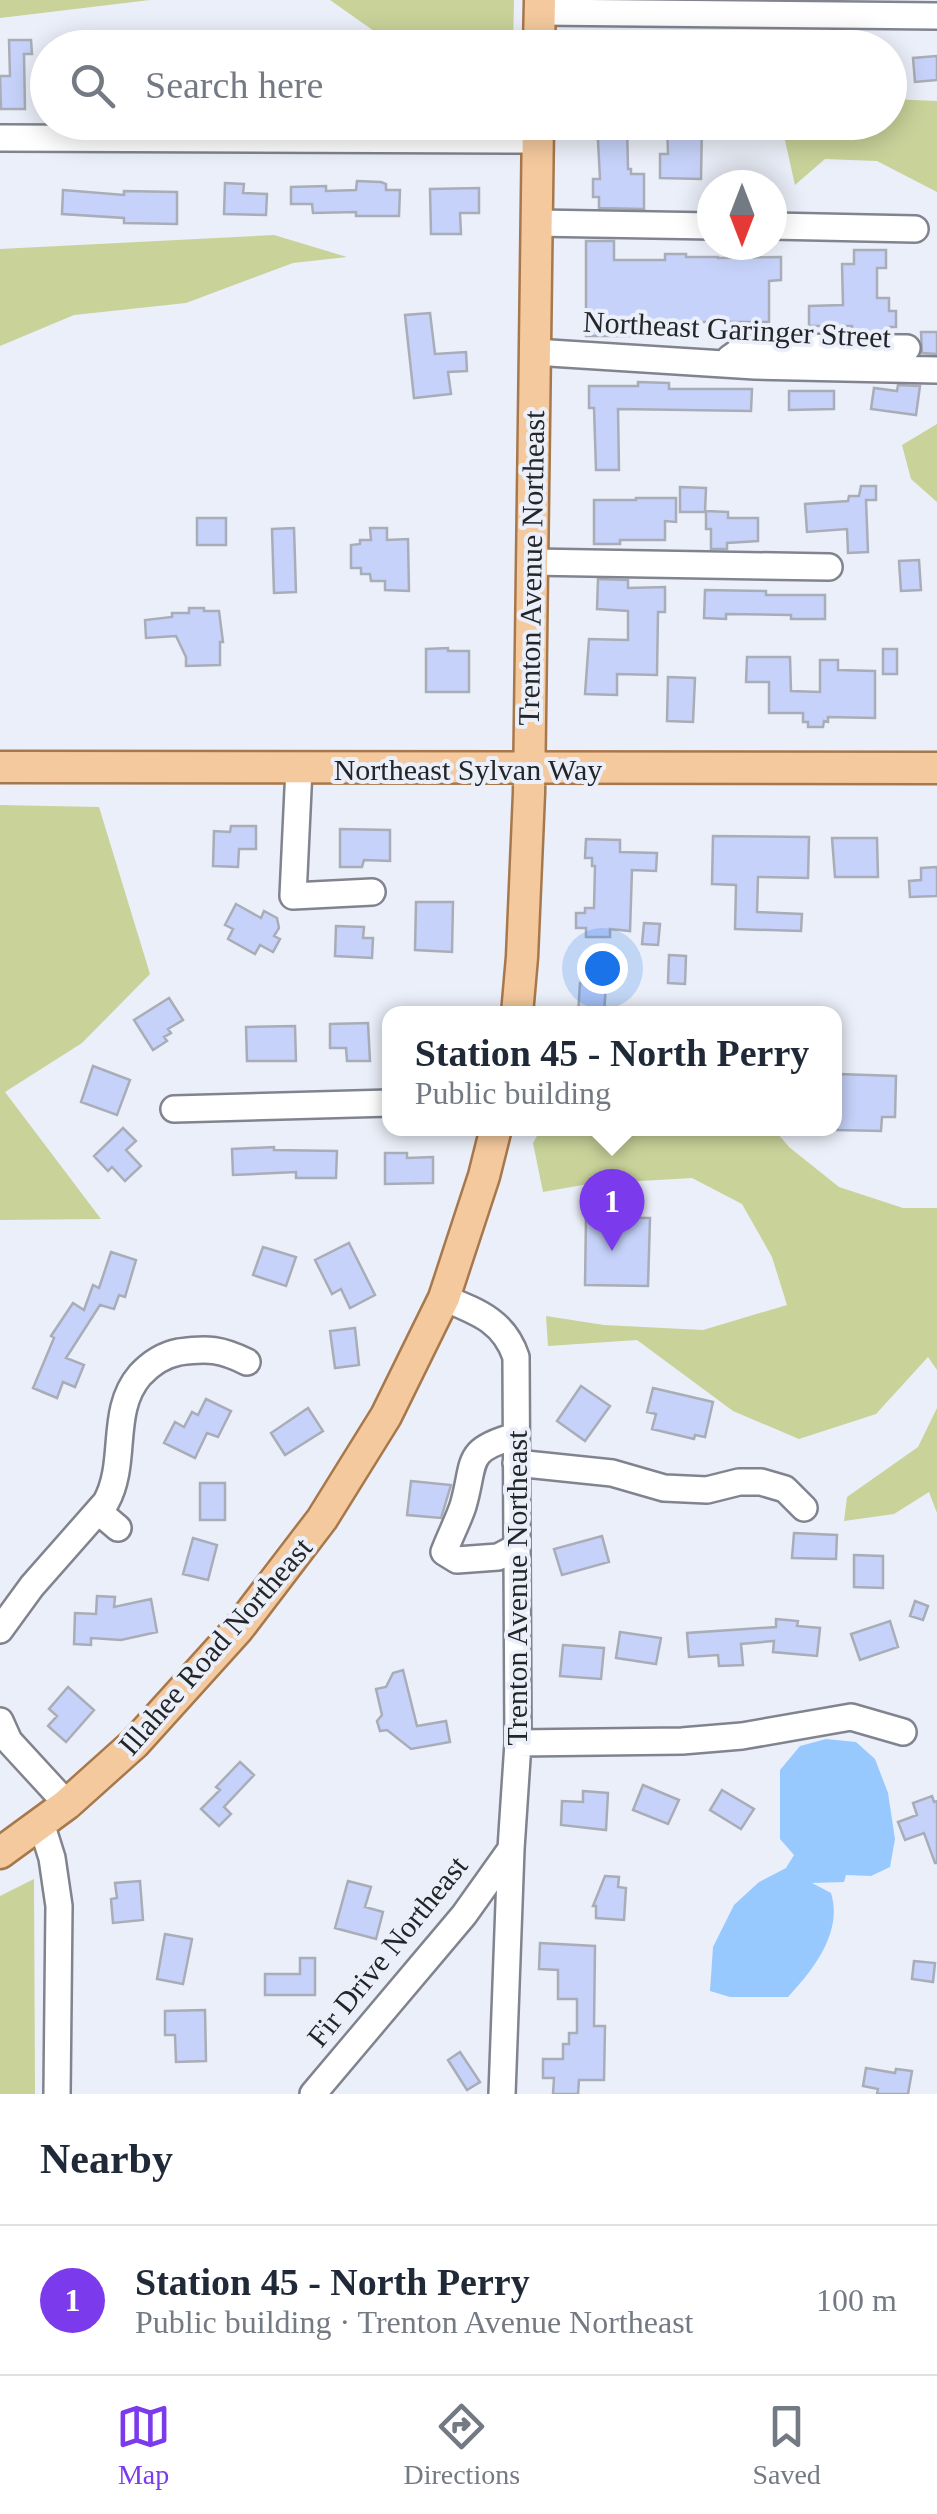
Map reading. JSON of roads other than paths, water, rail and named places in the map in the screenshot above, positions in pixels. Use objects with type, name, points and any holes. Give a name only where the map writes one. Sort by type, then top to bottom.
[{"type":"main road","name":"Trenton Avenue Northeast","points":[[518,1006],[529,769],[538,140]]},
{"type":"main road","name":"Northeast Sylvan Way","points":[[0,767],[937,768]]},
{"type":"main road","points":[[444,1298],[494,1136]]},
{"type":"main road","name":"Illahee Road Northeast","points":[[0,1853],[113,1765],[238,1629],[322,1519],[386,1416],[444,1298]]},
{"type":"street","points":[[540,6],[937,16]]},
{"type":"street","points":[[0,138],[30,138]]},
{"type":"street","points":[[536,223],[697,226]]},
{"type":"street","points":[[787,226],[915,228]]},
{"type":"street","points":[[723,363],[740,351],[767,347],[907,348]]},
{"type":"street","name":"Northeast Garinger Street","points":[[534,352],[937,370]]},
{"type":"street","points":[[531,562],[829,567]]},
{"type":"street","points":[[299,768],[293,896],[372,892]]},
{"type":"street","points":[[174,1109],[382,1103]]},
{"type":"street","name":"Trenton Avenue Northeast","points":[[444,1298],[494,1322],[510,1338],[516,1357],[518,1743],[502,2094]]},
{"type":"street","points":[[2,1623],[32,1586],[108,1520],[122,1408],[132,1384],[148,1366],[170,1354],[198,1350],[226,1351],[247,1362]]},
{"type":"street","points":[[516,1436],[493,1442],[472,1460],[463,1504],[444,1552],[456,1560],[498,1557],[517,1547]]},
{"type":"street","points":[[516,1462],[612,1474],[664,1488],[707,1490],[739,1482],[760,1482],[785,1490],[804,1508]]},
{"type":"street","points":[[518,1743],[682,1741],[742,1736],[851,1717],[902,1732]]},
{"type":"street","points":[[0,1722],[10,1741],[67,1804]]},
{"type":"street","points":[[41,1824],[52,1858],[58,1906],[57,2094]]},
{"type":"street","name":"Fir Drive Northeast","points":[[312,2094],[464,1915],[511,1849]]},
{"type":"water","points":[[826,1739],[856,1742],[875,1759],[888,1793],[895,1839],[890,1867],[871,1876],[846,1875],[844,1882],[812,1883],[831,1893],[833,1922],[824,1949],[788,1997],[730,1997],[710,1991],[713,1947],[734,1905],[759,1882],[786,1868],[794,1855],[780,1839],[780,1770],[800,1746]]},
{"type":"place","name":"Station 45 - North Perry","points":[[612,1251]]}]
